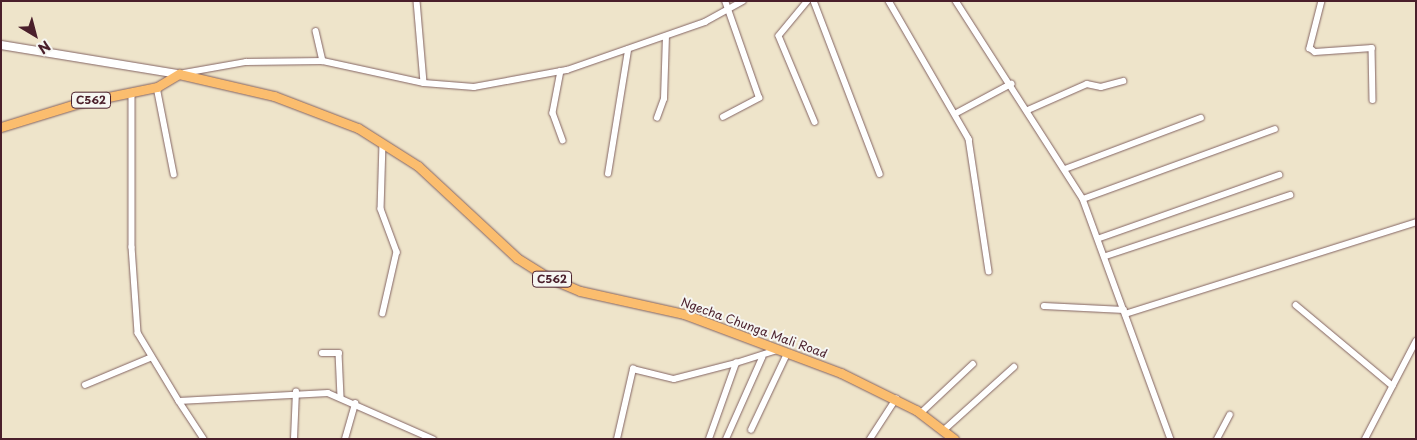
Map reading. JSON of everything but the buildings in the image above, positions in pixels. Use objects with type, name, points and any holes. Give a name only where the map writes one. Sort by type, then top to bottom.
[{"type":"main road","name":"C562","points":[[1,127],[157,87],[179,74]]},
{"type":"main road","name":"Ngecha Chunga Mali Road","points":[[179,74],[274,96],[358,128],[446,187],[517,258],[547,277],[580,290],[684,314],[777,350],[896,399],[921,413],[954,439]]},
{"type":"street","points":[[417,1],[424,83]]},
{"type":"street","points":[[723,116],[759,98],[727,12],[725,1]]},
{"type":"street","points":[[1,45],[179,74],[246,62],[323,60],[424,83],[474,86],[561,71],[628,50],[727,12],[743,1]]},
{"type":"street","points":[[808,1],[779,34],[816,122]]},
{"type":"street","points":[[814,1],[880,174]]},
{"type":"street","points":[[889,1],[969,139],[989,272]]},
{"type":"street","points":[[956,1],[1028,110],[1083,199],[1100,238],[1124,312],[1171,439]]},
{"type":"street","points":[[1322,1],[1310,48],[1315,52],[1372,48],[1373,100]]},
{"type":"street","points":[[316,31],[323,60]]},
{"type":"street","points":[[657,118],[664,99],[666,37]]},
{"type":"street","points":[[608,174],[628,50]]},
{"type":"street","points":[[561,71],[553,113],[563,140]]},
{"type":"street","points":[[1028,110],[1086,84],[1101,87],[1123,80]]},
{"type":"street","points":[[955,114],[1011,84]]},
{"type":"street","points":[[157,87],[174,174]]},
{"type":"street","points":[[132,92],[132,247],[138,333],[150,358],[204,439]]},
{"type":"street","points":[[1065,170],[1201,118]]},
{"type":"street","points":[[1083,199],[1275,129]]},
{"type":"street","points":[[383,143],[381,209],[397,252],[383,313]]},
{"type":"street","points":[[1100,238],[1278,175]]},
{"type":"street","points":[[1106,256],[1290,195]]},
{"type":"street","points":[[1044,306],[1124,312],[1416,222]]},
{"type":"street","points":[[1296,305],[1393,386]]},
{"type":"street","points":[[1366,439],[1416,341]]},
{"type":"street","points":[[617,439],[633,369],[674,379],[762,358],[777,350]]},
{"type":"street","points":[[322,353],[339,353],[341,397]]},
{"type":"street","points":[[750,430],[787,354]]},
{"type":"street","points":[[85,385],[150,358]]},
{"type":"street","points":[[726,439],[762,358]]},
{"type":"street","points":[[709,439],[736,363]]},
{"type":"street","points":[[921,413],[973,364]]},
{"type":"street","points":[[944,430],[1014,368]]},
{"type":"street","points":[[179,401],[296,392],[341,397],[433,439]]},
{"type":"street","points":[[294,439],[296,392]]},
{"type":"street","points":[[870,439],[896,399]]},
{"type":"street","points":[[345,439],[355,403]]},
{"type":"street","points":[[1217,439],[1230,415]]}]
